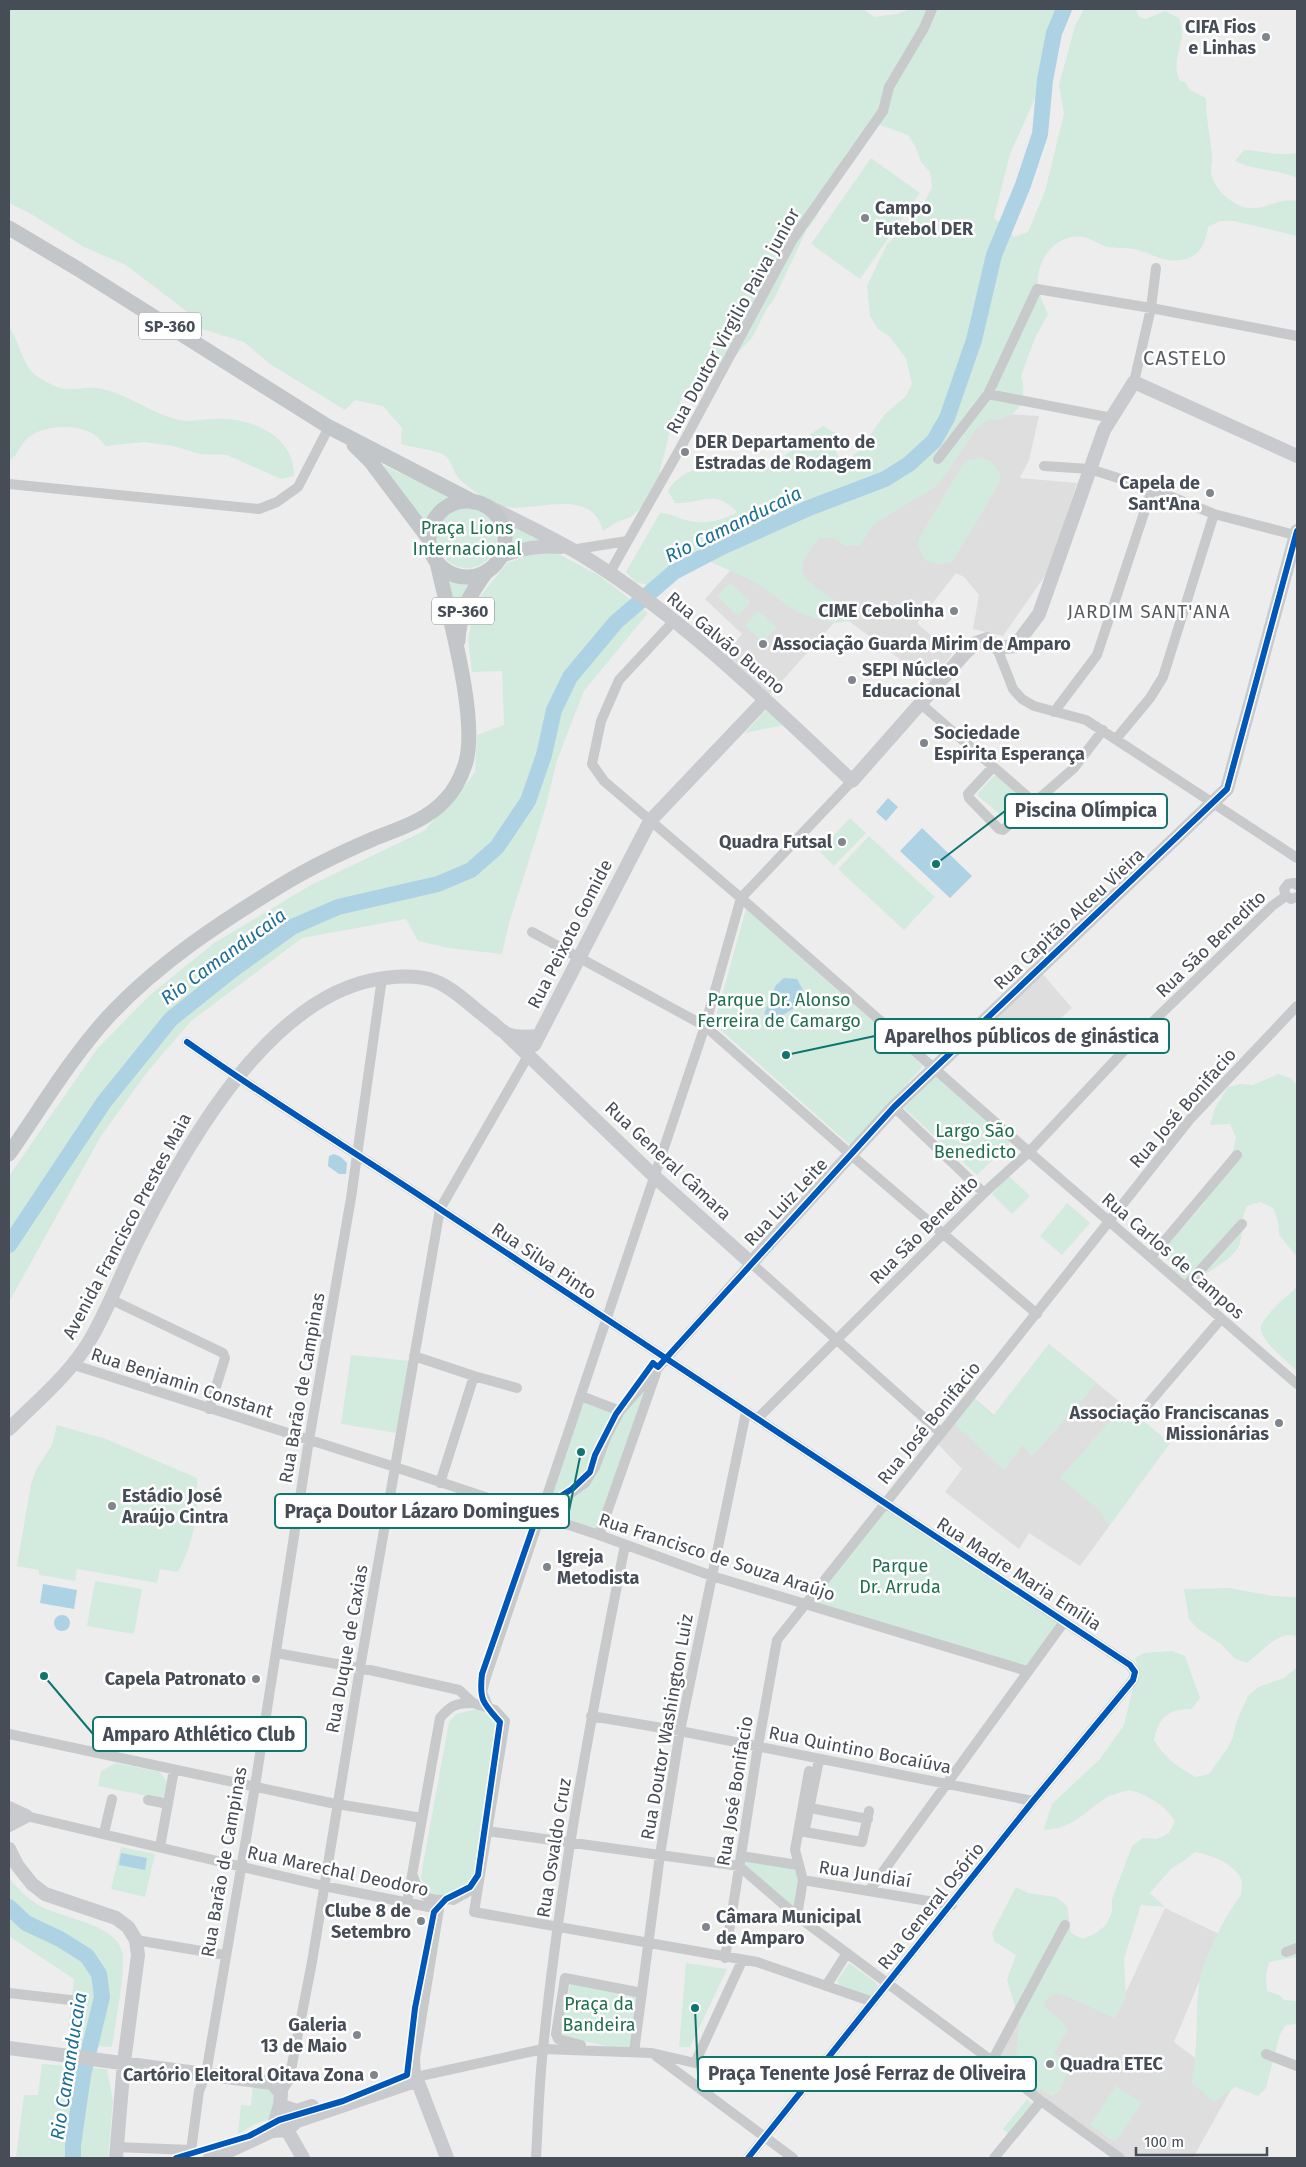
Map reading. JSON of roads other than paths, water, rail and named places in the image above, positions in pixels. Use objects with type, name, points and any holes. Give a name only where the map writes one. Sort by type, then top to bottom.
[{"type":"main road","name":"SP-360","points":[[9,228],[336,430],[481,504],[496,514],[502,523],[505,534],[504,546],[501,556],[471,592],[463,612],[459,633],[458,655]]},
{"type":"main road","name":"SP-360","points":[[9,1154],[78,1054],[108,1018],[142,984],[176,956],[285,883],[333,857],[415,822],[445,800],[457,783],[466,763],[468,739],[466,706],[458,655],[437,562],[431,551],[429,539],[371,462],[336,430]]},
{"type":"main road","points":[[429,539],[432,526],[438,515],[449,506],[461,502],[481,504]]},
{"type":"main road","name":"SP-360","points":[[437,562],[454,575],[476,576],[486,572]]},
{"type":"street","name":"Rua Doutor Virgilio Paiva junior","points":[[609,574],[682,445],[793,239],[883,111],[889,87],[924,28],[932,9]]},
{"type":"street","points":[[997,648],[1015,646],[1039,614],[1104,430],[1134,382],[1151,308],[1156,268]]},
{"type":"street","points":[[938,459],[988,394],[1037,289],[1151,308],[1297,336]]},
{"type":"street","points":[[1134,382],[1297,456]]},
{"type":"street","points":[[988,394],[1112,418]]},
{"type":"street","points":[[9,484],[100,491],[258,509],[277,502],[298,487],[336,430]]},
{"type":"street","points":[[1044,466],[1090,469],[1152,489],[1214,514],[1296,533]]},
{"type":"street","points":[[1054,712],[1097,654],[1152,489]]},
{"type":"street","name":"Rua Galvão Bueno","points":[[481,504],[568,549],[624,584],[656,608],[765,700],[852,781]]},
{"type":"street","points":[[1116,739],[1150,698],[1163,677],[1214,514]]},
{"type":"street","name":"Rua Capitão Alceu Vieira","points":[[933,1068],[1227,789],[1296,533]]},
{"type":"street","points":[[568,549],[627,541]]},
{"type":"street","name":"Rua Galvão Bueno","points":[[501,556],[522,549],[541,546],[568,549]]},
{"type":"street","points":[[673,622],[619,680],[601,721],[592,764],[604,781],[741,898],[933,1068]]},
{"type":"street","points":[[488,1706],[482,1692],[486,1677],[706,1026],[741,898],[852,781],[965,653],[976,643],[987,639],[997,648],[1013,689],[1022,699],[1034,706],[1086,720],[1104,730],[1297,858]]},
{"type":"street","name":"Rua Peixoto Gomide","points":[[440,1209],[528,1056],[650,821],[765,700]]},
{"type":"street","points":[[920,704],[1034,802]]},
{"type":"street","points":[[993,767],[968,794],[969,798],[999,829],[1003,830],[1074,768],[1104,730]]},
{"type":"street","name":"Rua São Benedito","points":[[757,1419],[984,1193],[1029,1152],[1135,1039],[1272,906],[1294,901],[1284,889],[1292,884],[1297,876]]},
{"type":"street","points":[[532,932],[706,1026],[850,1154],[1037,1314]]},
{"type":"street","name":"Avenida Francisco Prestes Maia","points":[[9,1428],[56,1383],[90,1340],[141,1234],[177,1166],[206,1118],[236,1077],[264,1047],[299,1015],[328,997],[355,984],[382,978],[417,977],[435,981],[453,992],[506,1034]]},
{"type":"street","name":"Rua Barão de Campinas","points":[[190,2154],[199,2091],[206,2074],[255,1786],[356,1155],[382,978]]},
{"type":"street","name":"Rua José Bonifacio","points":[[725,1958],[758,1746],[778,1640],[1191,1118],[1297,1006]]},
{"type":"street","points":[[506,1034],[524,1038],[538,1036]]},
{"type":"street","name":"Rua General Câmara","points":[[506,1034],[655,1177],[942,1433]]},
{"type":"street","name":"Rua Silva Pinto","points":[[187,1042],[236,1077],[440,1209],[885,1504]]},
{"type":"street","name":"Rua Luiz Leite","points":[[540,1516],[585,1483],[595,1467],[607,1435],[620,1411],[665,1358],[850,1154],[933,1068]]},
{"type":"street","name":"Rua Carlos de Campos","points":[[933,1068],[1297,1384]]},
{"type":"street","points":[[894,1107],[984,1193]]},
{"type":"street","points":[[1150,1257],[1237,1155]]},
{"type":"street","name":"Rua Duque de Caxias","points":[[280,2099],[289,2080],[312,1962],[360,1668],[440,1209]]},
{"type":"street","points":[[1185,1287],[1242,1224]]},
{"type":"street","points":[[110,1299],[223,1353],[224,1358],[209,1409]]},
{"type":"street","points":[[1138,1416],[1221,1319]]},
{"type":"street","points":[[414,1356],[517,1388]]},
{"type":"street","name":"Rua Benjamin Constant","points":[[71,1364],[395,1467],[540,1516]]},
{"type":"street","points":[[600,1535],[658,1367]]},
{"type":"street","points":[[440,1483],[474,1376]]},
{"type":"street","points":[[581,1396],[620,1411]]},
{"type":"street","name":"Rua Doutor Washington Luiz","points":[[634,2052],[660,1855],[680,1731],[746,1412]]},
{"type":"street","name":"Rua Madre Maria Emília","points":[[885,1504],[1130,1665],[1135,1672]]},
{"type":"street","name":"Rua Francisco de Souza Araújo","points":[[540,1516],[600,1535],[712,1576],[1027,1672]]},
{"type":"street","name":"Rua Osvaldo Cruz","points":[[536,2158],[543,2049],[558,1928],[591,1716],[625,1545]]},
{"type":"street","points":[[869,1891],[1064,1622]]},
{"type":"street","points":[[276,1653],[360,1668],[459,1690],[473,1702]]},
{"type":"street","name":"Rua General Osório","points":[[748,2158],[952,1905],[1033,1801],[1133,1680],[1135,1672]]},
{"type":"street","points":[[407,1903],[440,1718],[448,1709],[460,1703],[473,1702],[488,1706],[501,1715],[505,1721],[474,1912],[725,1958],[757,1962],[873,2002]]},
{"type":"street","name":"Rua Quintino Bocaiúva","points":[[591,1716],[680,1731],[1033,1801]]},
{"type":"street","points":[[9,1734],[338,1804],[422,1818]]},
{"type":"street","points":[[798,1864],[819,1760]]},
{"type":"street","points":[[160,1847],[174,1770]]},
{"type":"street","points":[[797,1916],[803,1880],[795,1850],[809,1771]]},
{"type":"street","points":[[104,1833],[112,1799]]},
{"type":"street","points":[[148,1800],[168,1804]]},
{"type":"street","points":[[9,1808],[26,1816]]},
{"type":"street","points":[[805,1832],[862,1842],[868,1815],[810,1808]]},
{"type":"street","points":[[9,1825],[26,1816]]},
{"type":"street","name":"Rua Marechal Deodoro","points":[[26,1816],[324,1886],[440,1909]]},
{"type":"street","points":[[487,1831],[660,1855],[798,1864]]},
{"type":"street","points":[[9,1849],[17,1865],[32,1884],[45,1894],[116,1918],[128,1927],[136,1940],[138,1956],[117,2061],[116,2153],[190,2154]]},
{"type":"street","points":[[740,1861],[797,1916],[887,1985],[992,2061],[1041,2101],[1120,2158]]},
{"type":"street","points":[[412,1872],[417,1887],[422,1894],[442,1901],[457,1898]]},
{"type":"street","name":"Rua Jundiaí","points":[[803,1880],[952,1905]]},
{"type":"street","points":[[448,2158],[416,2077],[415,2058],[440,1909],[473,1889],[479,1882]]},
{"type":"street","points":[[992,2061],[1065,1925]]},
{"type":"street","points":[[136,1940],[225,1954]]},
{"type":"street","points":[[1286,1952],[1297,1948]]},
{"type":"street","points":[[826,1986],[847,1953]]},
{"type":"street","points":[[287,2130],[296,2111],[407,2074],[416,2077],[543,2049],[652,2053],[695,2063],[742,1960]]},
{"type":"street","points":[[594,2050],[558,2039],[556,2034],[566,1978],[642,1994]]},
{"type":"street","points":[[9,1993],[79,2001]]},
{"type":"street","points":[[9,2048],[272,2083],[280,2099],[296,2111]]},
{"type":"street","points":[[652,2053],[793,2158]]},
{"type":"street","points":[[1266,2054],[1297,2066]]},
{"type":"street","points":[[210,2158],[225,2154],[272,2131],[287,2130],[297,2121],[412,2082],[416,2077]]},
{"type":"street","points":[[272,2131],[280,2099]]},
{"type":"street","points":[[994,2158],[1041,2101]]},
{"type":"street","points":[[287,2130],[303,2158]]},
{"type":"water","points":[[888,798],[898,807],[886,821],[876,812]]},
{"type":"water","points":[[922,828],[972,876],[950,898],[900,851]]},
{"type":"water","points":[[784,978],[797,979],[804,992],[793,1009],[776,1019],[764,1014],[776,985]]},
{"type":"water","points":[[334,1154],[341,1157],[347,1163],[346,1174],[339,1174],[328,1166],[329,1156]]},
{"type":"water","points":[[43,1584],[77,1590],[74,1609],[40,1603]]},
{"type":"water","points":[[62,1615],[68,1617],[70,1623],[68,1629],[62,1631],[56,1629],[54,1623],[56,1617]]},
{"type":"water","points":[[121,1853],[147,1858],[145,1870],[119,1865]]},
{"type":"waterway","name":"Rio Camanducaia","points":[[9,1245],[104,1102],[171,1019],[231,971],[292,927],[338,907],[438,884],[471,870],[497,847],[528,801],[544,755],[554,710],[570,677],[616,622],[674,572],[724,546],[809,508],[885,479],[909,464],[934,441],[947,418],[974,340],[994,255],[1023,185],[1040,134],[1045,80],[1054,33],[1064,9]]},
{"type":"waterway","name":"Rio Camanducaia","points":[[9,1907],[26,1923],[60,1939],[87,1956],[99,1974],[102,1997],[83,2075],[73,2145],[73,2158]]},
{"type":"place","name":"CIFA Fios e Linhas","points":[[1266,37]]},
{"type":"place","name":"Campo Futebol DER","points":[[865,218]]},
{"type":"place","name":"DER Departamento de Estradas de Rodagem","points":[[685,452]]},
{"type":"place","name":"Capela de Sant'Ana","points":[[1210,493]]},
{"type":"place","name":"CIME Cebolinha","points":[[954,611]]},
{"type":"place","name":"Associação Guarda Mirim de Amparo","points":[[763,644]]},
{"type":"place","name":"SEPI Núcleo Educacional","points":[[852,680]]},
{"type":"place","name":"Sociedade Espírita Esperança","points":[[924,743]]},
{"type":"place","name":"Quadra Futsal","points":[[842,842]]},
{"type":"place","name":"Piscina Olímpica","points":[[936,864]]},
{"type":"place","name":"Aparelhos públicos de ginástica","points":[[786,1055]]},
{"type":"place","name":"Associação Franciscanas Missionárias","points":[[1279,1423]]},
{"type":"place","name":"Praça Doutor Lázaro Domingues","points":[[581,1452]]},
{"type":"place","name":"Estádio José Araújo Cintra","points":[[112,1506]]},
{"type":"place","name":"Igreja Metodista","points":[[547,1567]]},
{"type":"place","name":"Amparo Athlético Club","points":[[44,1676]]},
{"type":"place","name":"Capela Patronato","points":[[256,1679]]},
{"type":"place","name":"Clube 8 de Setembro","points":[[421,1921]]},
{"type":"place","name":"Câmara Municipal de Amparo","points":[[706,1927]]},
{"type":"place","name":"Praça Tenente José Ferraz de Oliveira","points":[[695,2008]]},
{"type":"place","name":"Galeria 13 de Maio","points":[[357,2035]]},
{"type":"place","name":"Quadra ETEC","points":[[1050,2064]]},
{"type":"place","name":"Cartório Eleitoral Oitava Zona","points":[[374,2075]]},
{"type":"district","name":"CASTELO","points":[[1185,358]]},
{"type":"district","name":"JARDIM SANT'ANA","points":[[1149,611]]},
{"type":"park label","name":"Praça Lions Internacional","points":[[467,538]]},
{"type":"park label","name":"Parque Dr. Alonso Ferreira de Camargo","points":[[779,1010]]},
{"type":"park label","name":"Largo São Benedicto","points":[[975,1141]]},
{"type":"park label","name":"Parque Dr. Arruda","points":[[900,1576]]},
{"type":"park label","name":"Praça da Bandeira","points":[[599,2014]]}]
